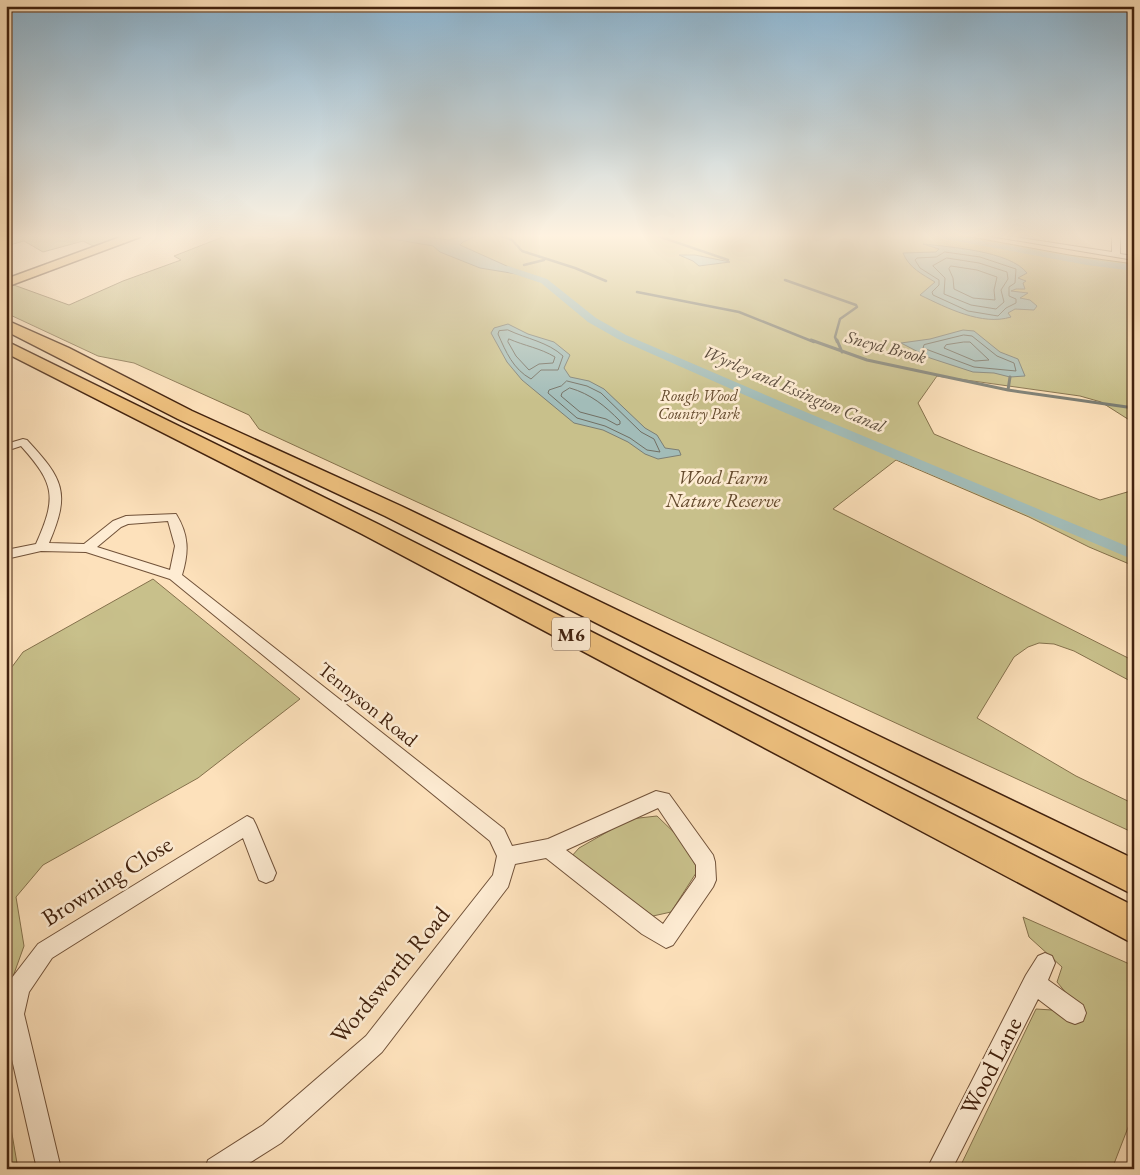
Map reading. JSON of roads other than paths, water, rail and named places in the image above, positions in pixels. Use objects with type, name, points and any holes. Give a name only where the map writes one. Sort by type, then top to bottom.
[{"type":"highway","name":"M6","points":[[6,325],[63,352],[185,416],[393,511],[1134,878]]},
{"type":"highway","name":"M6","points":[[6,346],[370,529],[1134,926]]},
{"type":"street","points":[[6,448],[23,442],[43,464],[55,486],[58,500],[56,513],[41,547]]},
{"type":"street","points":[[87,548],[117,524],[126,520],[172,517],[182,537],[182,556],[175,576]]},
{"type":"street","name":"Tennyson Road","points":[[6,555],[41,547],[87,548],[175,576],[497,835],[507,856]]},
{"type":"street","points":[[507,856],[549,848],[656,799],[663,800],[706,862],[706,880],[666,938],[649,928],[549,848]]},
{"type":"street","name":"Browning Close","points":[[49,1169],[13,1014],[18,987],[28,972],[45,951],[247,825],[266,873]]},
{"type":"street","name":"Wordsworth Road","points":[[217,1169],[272,1134],[374,1044],[501,880],[507,856]]},
{"type":"street","name":"Wood Lane","points":[[939,1169],[1045,964]]},
{"type":"street","points":[[1034,984],[1075,1013]]},
{"type":"water","points":[[926,290],[1014,290],[1011,291],[1028,293],[1020,298],[1030,300],[1037,306],[1034,310],[1015,309],[1008,313],[1011,317],[988,319],[965,314],[920,295]]},
{"type":"water","points":[[508,324],[528,334],[554,342],[570,355],[564,368],[570,377],[589,381],[604,389],[645,428],[657,435],[665,448],[679,450],[681,455],[658,459],[645,454],[628,442],[603,430],[574,423],[522,380],[507,362],[491,333],[494,328]]},
{"type":"water","points":[[963,330],[974,331],[1000,352],[1018,359],[1025,376],[1010,377],[994,373],[973,372],[930,358],[901,343],[930,339]]},
{"type":"waterway","name":"Wyrley and Essington Canal","points":[[555,290],[592,320],[622,337],[1134,555]]},
{"type":"waterway","points":[[813,290],[856,305],[857,307],[840,319],[835,337],[837,342]]},
{"type":"waterway","name":"Sneyd Brook","points":[[637,292],[739,312],[814,342]]},
{"type":"waterway","name":"Sneyd Brook","points":[[811,340],[842,351]]},
{"type":"waterway","points":[[837,340],[842,351]]},
{"type":"waterway","name":"Sneyd Brook","points":[[842,351],[867,360],[1008,390]]},
{"type":"waterway","points":[[1008,390],[1010,377]]},
{"type":"waterway","name":"Sneyd Brook","points":[[1008,390],[1134,408]]},
{"type":"park label","name":"Rough Wood Country Park","points":[[699,404]]},
{"type":"park label","name":"Wood Farm Nature Reserve","points":[[723,488]]}]
